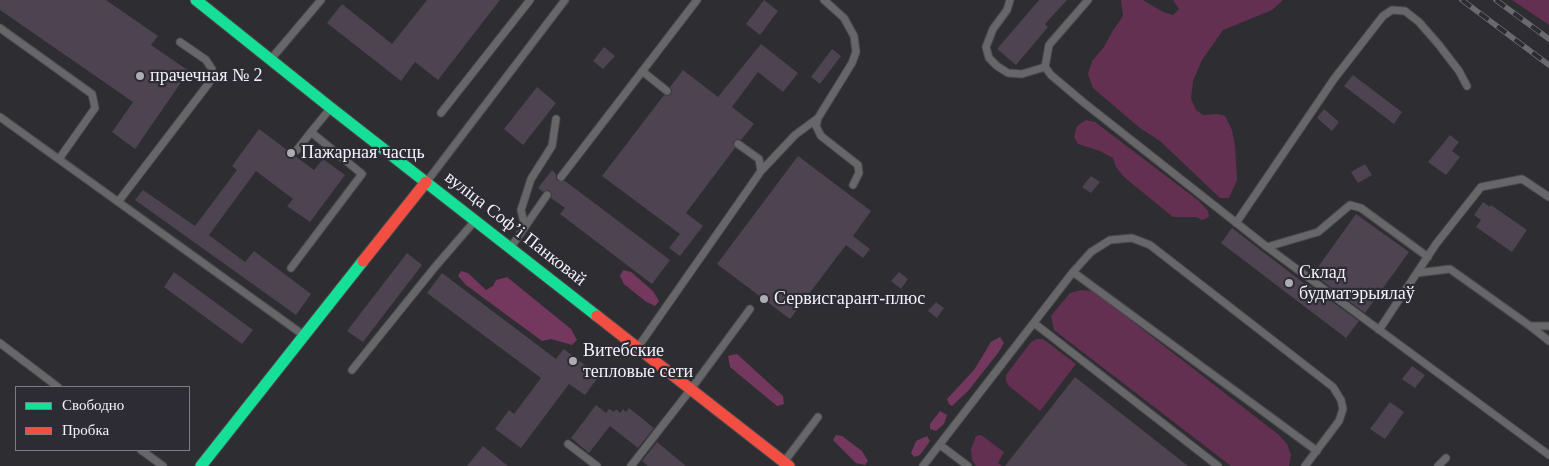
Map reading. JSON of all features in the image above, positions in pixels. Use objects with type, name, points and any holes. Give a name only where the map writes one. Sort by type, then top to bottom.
[{"type":"street","name":"вуліца Софʼі Панковай","points":[[196,0],[786,464]]},
{"type":"street","points":[[201,466],[426,182]]},
{"type":"lane","points":[[271,60],[320,0]]},
{"type":"lane","points":[[441,113],[530,0]]},
{"type":"lane","points":[[426,182],[565,0]]},
{"type":"lane","points":[[560,177],[697,0]]},
{"type":"lane","points":[[824,0],[844,18],[854,36],[856,52],[852,63],[818,118],[816,126],[821,136],[858,165],[859,173],[853,185]]},
{"type":"lane","points":[[1010,0],[1007,10],[993,29],[986,47],[989,58],[996,66],[1008,72],[1022,74],[1045,67]]},
{"type":"lane","points":[[1088,0],[1049,45],[1045,67],[1051,75],[1267,247],[1549,456]]},
{"type":"lane","points":[[1236,223],[1334,79],[1383,16],[1392,10],[1405,11],[1419,22],[1444,51],[1459,71],[1467,86]]},
{"type":"lane","points":[[0,28],[92,94],[94,108],[59,159]]},
{"type":"lane","points":[[118,202],[209,83],[212,69],[206,60],[180,42]]},
{"type":"lane","points":[[642,71],[667,90]]},
{"type":"lane","points":[[297,150],[331,108]]},
{"type":"lane","points":[[0,116],[304,335]]},
{"type":"lane","points":[[638,348],[761,171],[794,135],[818,118]]},
{"type":"lane","points":[[525,227],[521,210],[531,179],[552,146],[556,119]]},
{"type":"lane","points":[[291,268],[362,174],[311,132]]},
{"type":"lane","points":[[738,144],[759,159],[761,171]]},
{"type":"lane","points":[[1379,330],[1428,257],[1482,188],[1522,179],[1549,197]]},
{"type":"lane","points":[[511,247],[547,195]]},
{"type":"lane","points":[[1267,247],[1318,232],[1350,205],[1361,208],[1428,257]]},
{"type":"lane","points":[[352,370],[475,220]]},
{"type":"lane","points":[[923,466],[1073,272],[1091,252],[1110,240],[1132,238],[1150,245],[1334,387],[1341,400],[1343,409],[1339,421],[1305,466]]},
{"type":"lane","points":[[1417,273],[1450,269],[1549,341]]},
{"type":"lane","points":[[1073,272],[1317,451]]},
{"type":"lane","points":[[632,466],[750,309]]},
{"type":"lane","points":[[1034,323],[1218,466]]},
{"type":"lane","points":[[1530,326],[1549,326]]},
{"type":"lane","points":[[0,343],[57,386]]},
{"type":"lane","points":[[786,464],[818,417]]},
{"type":"lane","points":[[568,444],[597,466]]},
{"type":"lane","points":[[940,445],[968,466]]},
{"type":"lane","points":[[142,451],[163,466]]},
{"type":"lane","points":[[1438,466],[1446,458]]},
{"type":"shaded area","points":[[1121,0],[1143,0],[1163,12],[1173,15],[1179,9],[1173,0],[1283,0],[1272,10],[1223,30],[1202,60],[1193,81],[1191,99],[1196,110],[1203,115],[1218,114],[1225,116],[1232,130],[1237,180],[1229,198],[1220,198],[1160,141],[1140,128],[1093,88],[1088,74],[1092,61],[1104,47],[1123,16]]},
{"type":"shaded area","points":[[1512,0],[1549,0],[1549,25],[1543,21]]},
{"type":"shaded area","points":[[1086,120],[1095,122],[1199,201],[1208,211],[1209,217],[1202,220],[1196,217],[1173,217],[1124,177],[1116,167],[1113,158],[1100,151],[1078,144],[1074,137],[1077,126]]},
{"type":"shaded area","points":[[623,270],[631,272],[653,291],[659,301],[655,306],[645,301],[624,284],[620,276]]},
{"type":"shaded area","points":[[461,271],[468,273],[486,290],[493,286],[496,280],[507,277],[571,329],[577,340],[572,345],[551,339],[542,341],[466,285],[458,276]]},
{"type":"shaded area","points":[[1081,290],[1093,291],[1279,435],[1287,444],[1291,455],[1289,466],[1231,466],[1054,330],[1051,316],[1070,293]]},
{"type":"shaded area","points":[[1000,337],[1004,343],[998,353],[968,391],[952,406],[949,404],[947,399],[974,370],[991,342]]},
{"type":"shaded area","points":[[1043,339],[1076,364],[1040,411],[1009,386],[1006,381],[1006,375],[1031,342]]},
{"type":"shaded area","points":[[737,354],[783,396],[784,404],[777,406],[730,367],[728,356]]},
{"type":"shaded area","points":[[940,411],[947,415],[944,424],[936,431],[930,429],[930,424]]},
{"type":"shaded area","points":[[836,435],[842,436],[862,451],[868,461],[865,465],[856,463],[833,440]]},
{"type":"shaded area","points":[[981,435],[1004,452],[998,463],[1002,466],[976,466],[972,460],[971,449],[976,436]]},
{"type":"shaded area","points":[[927,436],[930,441],[920,455],[914,457],[911,453],[916,441]]},
{"type":"building","name":"прачечная № 2","points":[[0,0],[106,0],[158,36],[151,45],[189,71],[135,149],[112,132],[133,102],[0,10]]},
{"type":"building","points":[[427,0],[500,0],[438,80],[415,62],[401,81],[327,23],[342,4],[392,44]]},
{"type":"building","points":[[764,0],[778,11],[760,35],[746,24]]},
{"type":"building","points":[[1039,0],[1067,0],[1045,24],[1048,27],[1016,65],[997,49]]},
{"type":"building","points":[[761,44],[798,73],[783,92],[758,72],[732,107],[754,124],[741,140],[734,141],[735,148],[686,213],[703,226],[680,256],[669,248],[680,234],[602,176],[664,95],[668,96],[671,94],[672,90],[670,87],[683,70],[718,97]]},
{"type":"building","points":[[604,47],[615,56],[603,69],[593,61]]},
{"type":"building","points":[[832,49],[841,56],[820,84],[811,77]]},
{"type":"building","points":[[1353,75],[1402,112],[1394,124],[1344,86]]},
{"type":"building","points":[[537,87],[556,103],[523,145],[504,129]]},
{"type":"building","points":[[1324,109],[1339,122],[1332,131],[1317,118]]},
{"type":"building","points":[[259,129],[314,170],[323,159],[345,175],[310,222],[287,206],[293,199],[256,171],[209,235],[245,262],[254,251],[311,294],[296,315],[135,200],[143,190],[195,226],[237,170],[232,166]]},
{"type":"building","points":[[1450,135],[1459,142],[1452,151],[1460,157],[1446,175],[1428,162]]},
{"type":"building","points":[[798,156],[871,211],[853,236],[870,249],[863,258],[846,245],[790,319],[717,264]]},
{"type":"building","points":[[1365,164],[1372,175],[1358,183],[1351,172]]},
{"type":"building","points":[[552,170],[556,174],[558,181],[565,181],[670,260],[652,284],[560,214],[565,208],[551,198],[550,191],[543,192],[538,188]]},
{"type":"building","points":[[1091,176],[1100,182],[1091,193],[1082,187]]},
{"type":"building","points":[[1483,202],[1490,207],[1491,205],[1527,230],[1512,252],[1476,227],[1481,220],[1474,215]]},
{"type":"building","points":[[1356,214],[1409,252],[1365,313],[1313,274]]},
{"type":"building","name":"Склад будматэрыялаў","points":[[1232,228],[1305,284],[1359,321],[1346,338],[1221,243]]},
{"type":"building","points":[[407,253],[422,265],[363,342],[347,331]]},
{"type":"building","points":[[174,272],[253,330],[242,344],[164,287]]},
{"type":"building","points":[[899,272],[908,279],[901,289],[891,281]]},
{"type":"building","points":[[442,273],[556,359],[564,349],[599,376],[585,395],[569,384],[521,448],[495,429],[509,410],[514,414],[541,378],[427,293]]},
{"type":"building","points":[[936,302],[944,308],[937,318],[928,311]]},
{"type":"building","points":[[1412,366],[1425,375],[1415,388],[1402,379]]},
{"type":"building","points":[[1075,377],[1188,466],[1005,466]]},
{"type":"building","points":[[1390,402],[1404,412],[1385,439],[1370,429]]},
{"type":"building","points":[[596,405],[606,413],[609,409],[614,412],[616,409],[620,413],[623,409],[626,412],[629,408],[654,428],[638,448],[610,426],[589,453],[571,438]]},
{"type":"building","points":[[657,442],[686,466],[648,466],[642,461]]},
{"type":"building","points":[[483,446],[508,466],[467,466]]},
{"type":"railway","points":[[1462,0],[1549,65]]},
{"type":"railway","points":[[1496,0],[1549,39]]},
{"type":"traffic: fast","points":[[196,0],[597,316]]},
{"type":"traffic: fast","points":[[201,466],[363,261]]},
{"type":"traffic: jam","points":[[363,261],[426,182]]},
{"type":"traffic: jam","points":[[597,316],[789,466]]},
{"type":"place","name":"прачечная № 2","points":[[140,76]]},
{"type":"place","name":"Пажарная часць","points":[[291,153]]},
{"type":"place","name":"Склад будматэрыялаў","points":[[1289,283]]},
{"type":"place","name":"Сервисгарант-плюс","points":[[764,299]]},
{"type":"place","name":"Витебские тепловые сети","points":[[573,361]]}]
